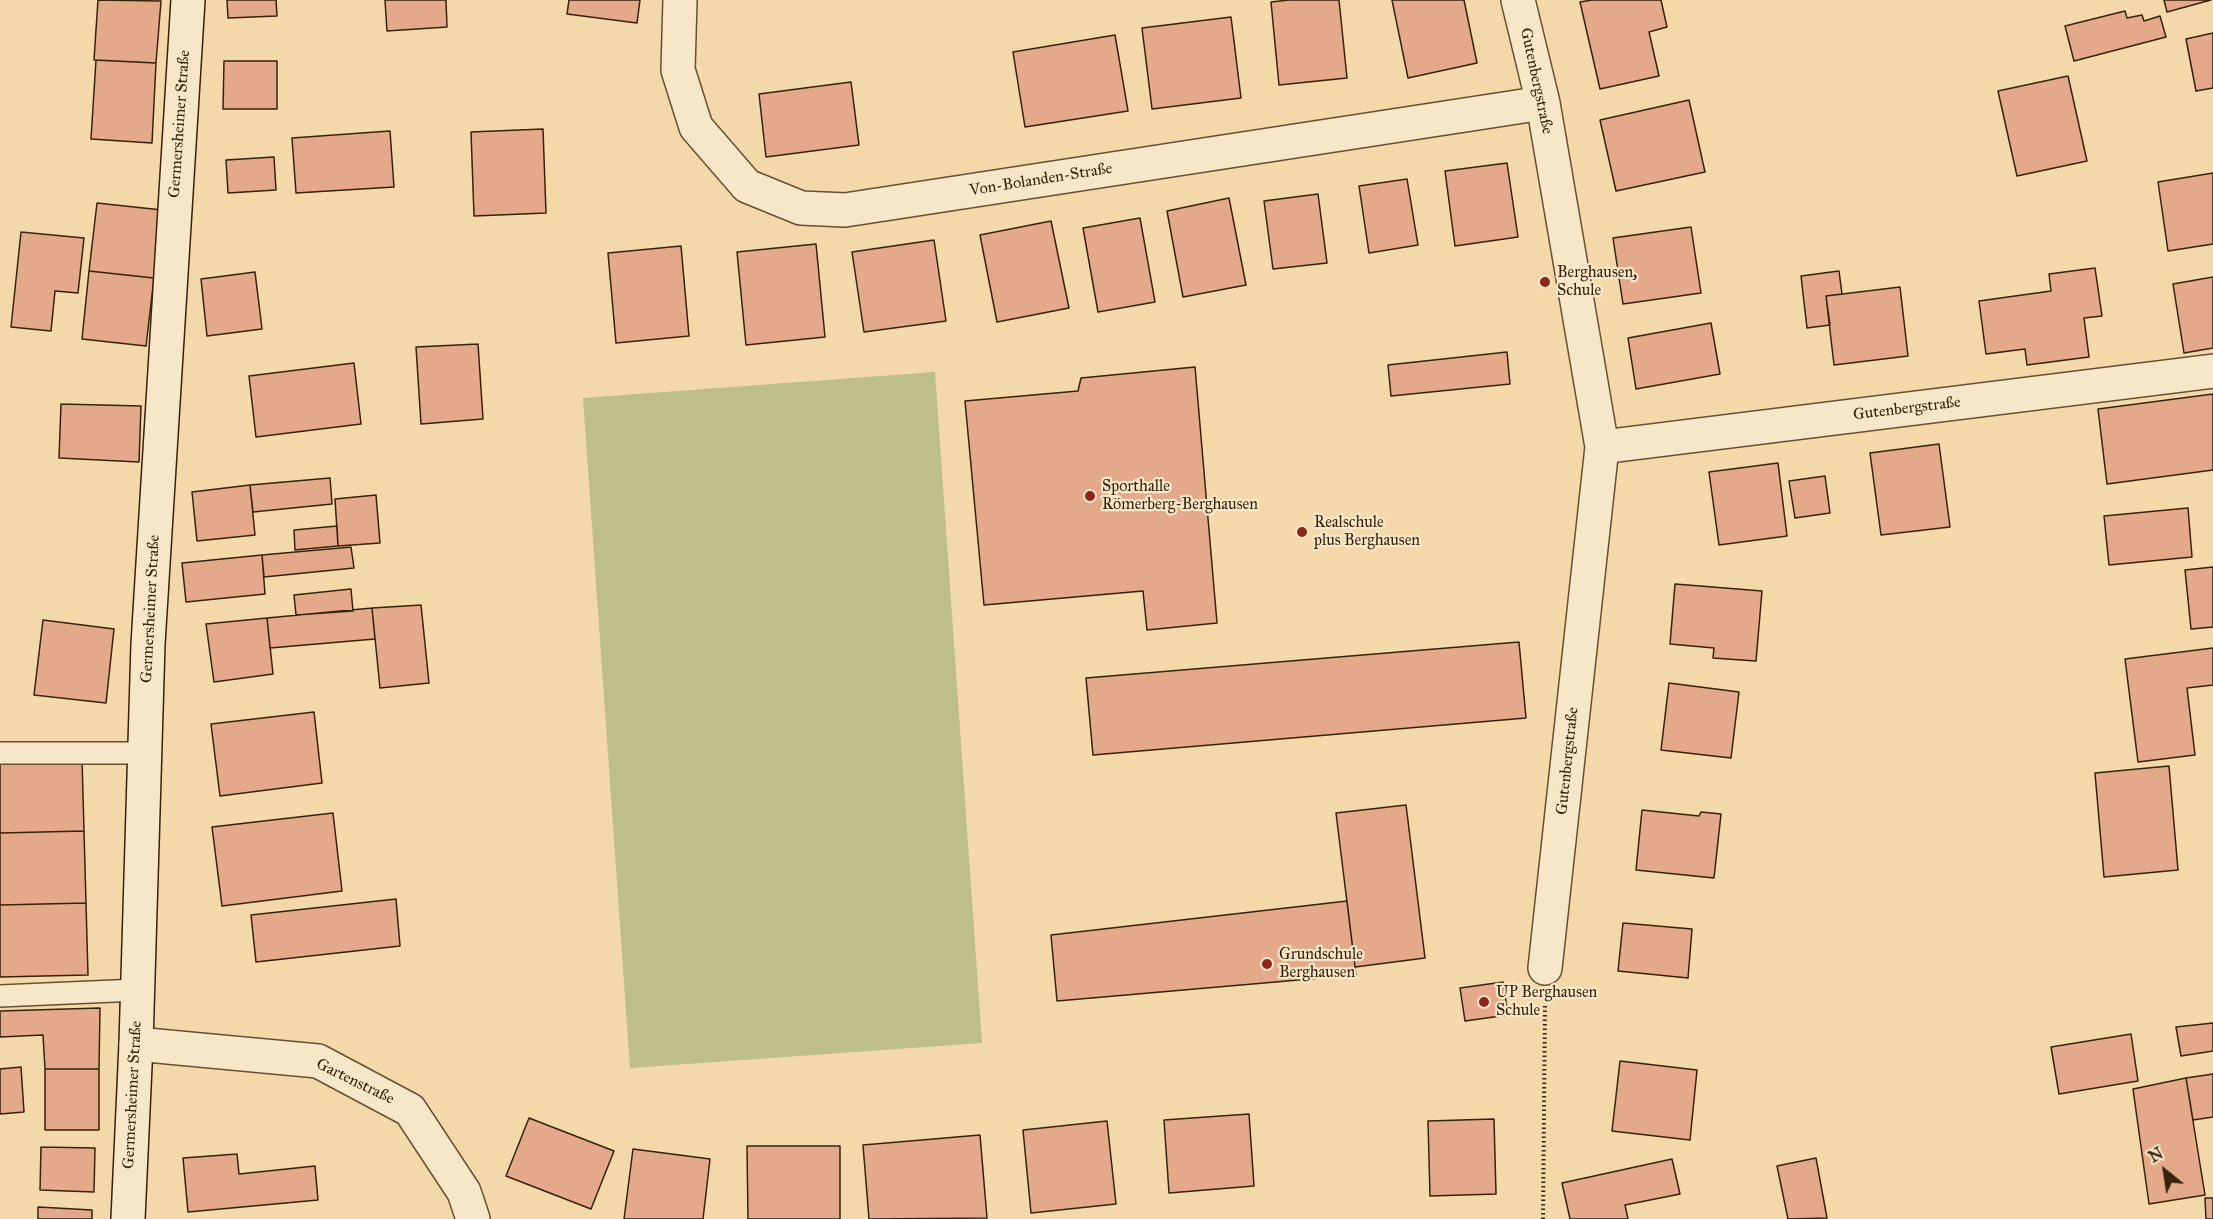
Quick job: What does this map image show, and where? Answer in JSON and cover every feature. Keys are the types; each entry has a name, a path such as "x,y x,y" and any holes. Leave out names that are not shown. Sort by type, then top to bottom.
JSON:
{"street":[{"name":"Germersheimer Straße","path":"128,1219 136,1044 148,644 188,0"},
{"name":"Von-Bolanden-Straße","path":"680,0 678,70 696,127 747,186 801,208 845,210 1543,103"},
{"name":"Gutenbergstraße","path":"1518,0 1543,103 1602,447 1545,968"},
{"name":"Gutenbergstraße","path":"1602,447 2213,370"},
{"name":"Gartenstraße","path":"136,1044 318,1061 410,1110 464,1192 473,1219"}],"lane":[{"path":"0,753 144,753"},
{"path":"0,996 137,990"}],"path":[{"path":"1543,1219 1545,968"}],"green space":[{"path":"935,372 982,1043 630,1068 583,398"}],"building":[{"path":"98,0 161,1 156,63 94,60"},
{"path":"227,0 276,0 277,16 228,18"},
{"path":"385,0 446,0 447,27 387,31"},
{"path":"569,0 640,0 637,23 567,14"},
{"path":"1339,0 1347,78 1279,85 1271,2"},
{"path":"1392,0 1464,0 1477,63 1408,78"},
{"path":"1661,0 1667,27 1649,32 1659,76 1600,89 1580,2"},
{"path":"2164,0 2211,0 2167,12"},
{"path":"2125,11 2127,18 2142,15 2144,21 2160,16 2166,37 2074,61 2065,26"},
{"path":"1231,17 1241,98 1152,109 1142,28"},
{"path":"2213,33 2213,88 2196,91 2186,39"},
{"path":"1115,35 1128,111 1025,127 1013,52"},
{"path":"96,60 156,63 152,143 91,139"},
{"path":"224,61 277,61 277,109 223,109"},
{"path":"2068,76 2087,161 2017,176 1998,91"},
{"path":"851,82 859,145 766,157 759,94"},
{"path":"1689,100 1705,172 1616,191 1600,120"},
{"path":"543,129 546,213 474,216 471,132"},
{"path":"390,131 394,187 296,193 292,138"},
{"path":"274,157 276,190 228,193 226,160"},
{"path":"1507,163 1518,237 1455,246 1445,171"},
{"path":"2213,173 2213,244 2168,251 2158,182"},
{"path":"1407,179 1418,245 1369,253 1359,186"},
{"path":"1318,194 1327,263 1273,269 1264,201"},
{"path":"1229,198 1246,285 1183,297 1167,211"},
{"path":"97,203 162,210 154,278 89,271"},
{"path":"1140,218 1155,302 1098,312 1083,228"},
{"path":"1051,221 1069,308 997,322 980,235"},
{"path":"1691,227 1701,293 1623,304 1613,238"},
{"path":"21,232 84,238 78,293 55,291 51,331 11,327"},
{"path":"934,240 946,321 864,332 852,252"},
{"path":"816,244 825,337 746,345 737,252"},
{"path":"681,246 689,336 616,343 608,253"},
{"path":"2095,268 2102,316 2084,318 2089,357 2027,365 2025,349 1986,354 1979,301 2051,291 2049,274"},
{"path":"89,271 154,278 146,346 82,339"},
{"path":"1839,271 1842,294 1826,296 1830,325 1807,328 1801,276"},
{"path":"255,272 262,329 207,336 201,279"},
{"path":"2213,277 2213,348 2184,353 2173,284"},
{"path":"1900,287 1908,356 1834,365 1826,296"},
{"path":"1711,323 1720,374 1636,389 1628,338"},
{"path":"478,344 483,419 421,424 416,347"},
{"path":"1507,352 1510,384 1391,396 1388,365"},
{"path":"354,363 361,424 256,437 249,376"},
{"name":"Sporthalle Römerberg-Berghausen","path":"1195,367 1217,623 1147,630 1143,591 984,605 965,401 1078,391 1081,378"},
{"path":"2213,394 2213,470 2107,484 2098,409"},
{"path":"61,404 141,406 139,462 59,458"},
{"path":"1939,444 1950,527 1881,535 1870,453"},
{"path":"1778,463 1787,536 1719,545 1709,472"},
{"path":"1825,476 1830,513 1795,518 1789,481"},
{"path":"330,478 332,504 253,512 250,485"},
{"path":"250,485 255,535 197,541 192,492"},
{"path":"376,495 380,543 338,546 335,499"},
{"path":"2188,508 2192,557 2109,565 2104,516"},
{"path":"337,526 338,546 295,550 294,530"},
{"path":"351,547 354,568 264,577 262,555"},
{"path":"262,555 265,594 186,602 182,563"},
{"path":"2213,567 2213,627 2191,629 2185,570"},
{"path":"1675,584 1762,591 1756,661 1713,658 1714,648 1670,644"},
{"path":"351,589 353,611 296,615 294,595"},
{"path":"421,605 429,683 380,688 372,608"},
{"path":"372,608 375,639 270,648 267,618"},
{"path":"267,618 273,674 214,682 206,624"},
{"path":"43,620 114,629 106,703 34,695"},
{"path":"1519,642 1526,718 1093,755 1086,678"},
{"path":"2213,648 2213,685 2187,688 2195,755 2138,762 2125,659"},
{"path":"1669,683 1739,692 1731,758 1661,750"},
{"path":"314,712 322,783 220,796 211,724"},
{"path":"82,759 84,831 0,833 0,761"},
{"path":"2169,766 2178,870 2104,877 2095,773"},
{"path":"1406,805 1425,958 1355,967 1336,813"},
{"path":"1642,810 1699,816 1701,812 1721,814 1714,878 1636,870"},
{"path":"333,813 342,891 222,906 212,827"},
{"path":"84,831 86,903 0,905 0,833"},
{"path":"396,899 400,946 256,962 251,915"},
{"path":"1347,901 1356,975 1057,1001 1051,935"},
{"path":"86,903 88,975 0,977 0,905"},
{"path":"1623,923 1692,929 1688,978 1618,971"},
{"name":"UP Berghausen Schule","path":"1503,982 1508,1015 1465,1021 1460,988"},
{"path":"100,1008 99,1069 45,1069 43,1035 0,1037 0,1011"},
{"path":"2213,1023 2213,1051 2181,1056 2176,1027"},
{"path":"2131,1034 2138,1081 2059,1094 2051,1047"},
{"path":"1620,1061 1697,1070 1690,1140 1612,1131"},
{"path":"21,1067 24,1112 0,1114 0,1069"},
{"path":"45,1069 99,1069 99,1130 45,1130"},
{"path":"2213,1074 2213,1117 2193,1120 2186,1078"},
{"path":"2186,1078 2205,1195 2149,1204 2133,1089"},
{"path":"1249,1114 1254,1186 1169,1193 1164,1120"},
{"path":"529,1118 614,1151 591,1209 506,1176"},
{"path":"1494,1119 1496,1194 1430,1196 1428,1121"},
{"path":"1107,1121 1116,1204 1031,1213 1023,1130"},
{"path":"980,1135 987,1218 869,1219 863,1145"},
{"path":"747,1146 840,1146 840,1219 748,1219"},
{"path":"41,1147 95,1148 94,1192 40,1190"},
{"path":"633,1149 710,1159 703,1219 624,1219"},
{"path":"237,1154 239,1174 315,1166 318,1200 188,1212 183,1158"},
{"path":"1816,1158 1827,1218 1788,1219 1777,1166"},
{"path":"1672,1159 1680,1194 1625,1205 1628,1219 1570,1219 1562,1183"},
{"path":"2205,1198 2213,1198 2213,1219 2206,1219"},
{"path":"38,1207 92,1210 92,1219 38,1219"}],"place":[{"name":"Berghausen, Schule","path":"1545,282"},
{"name":"Sporthalle Römerberg-Berghausen","path":"1090,496"},
{"name":"Realschule plus Berghausen","path":"1302,532"},
{"name":"Grundschule Berghausen","path":"1267,964"},
{"name":"UP Berghausen Schule","path":"1484,1002"}]}
